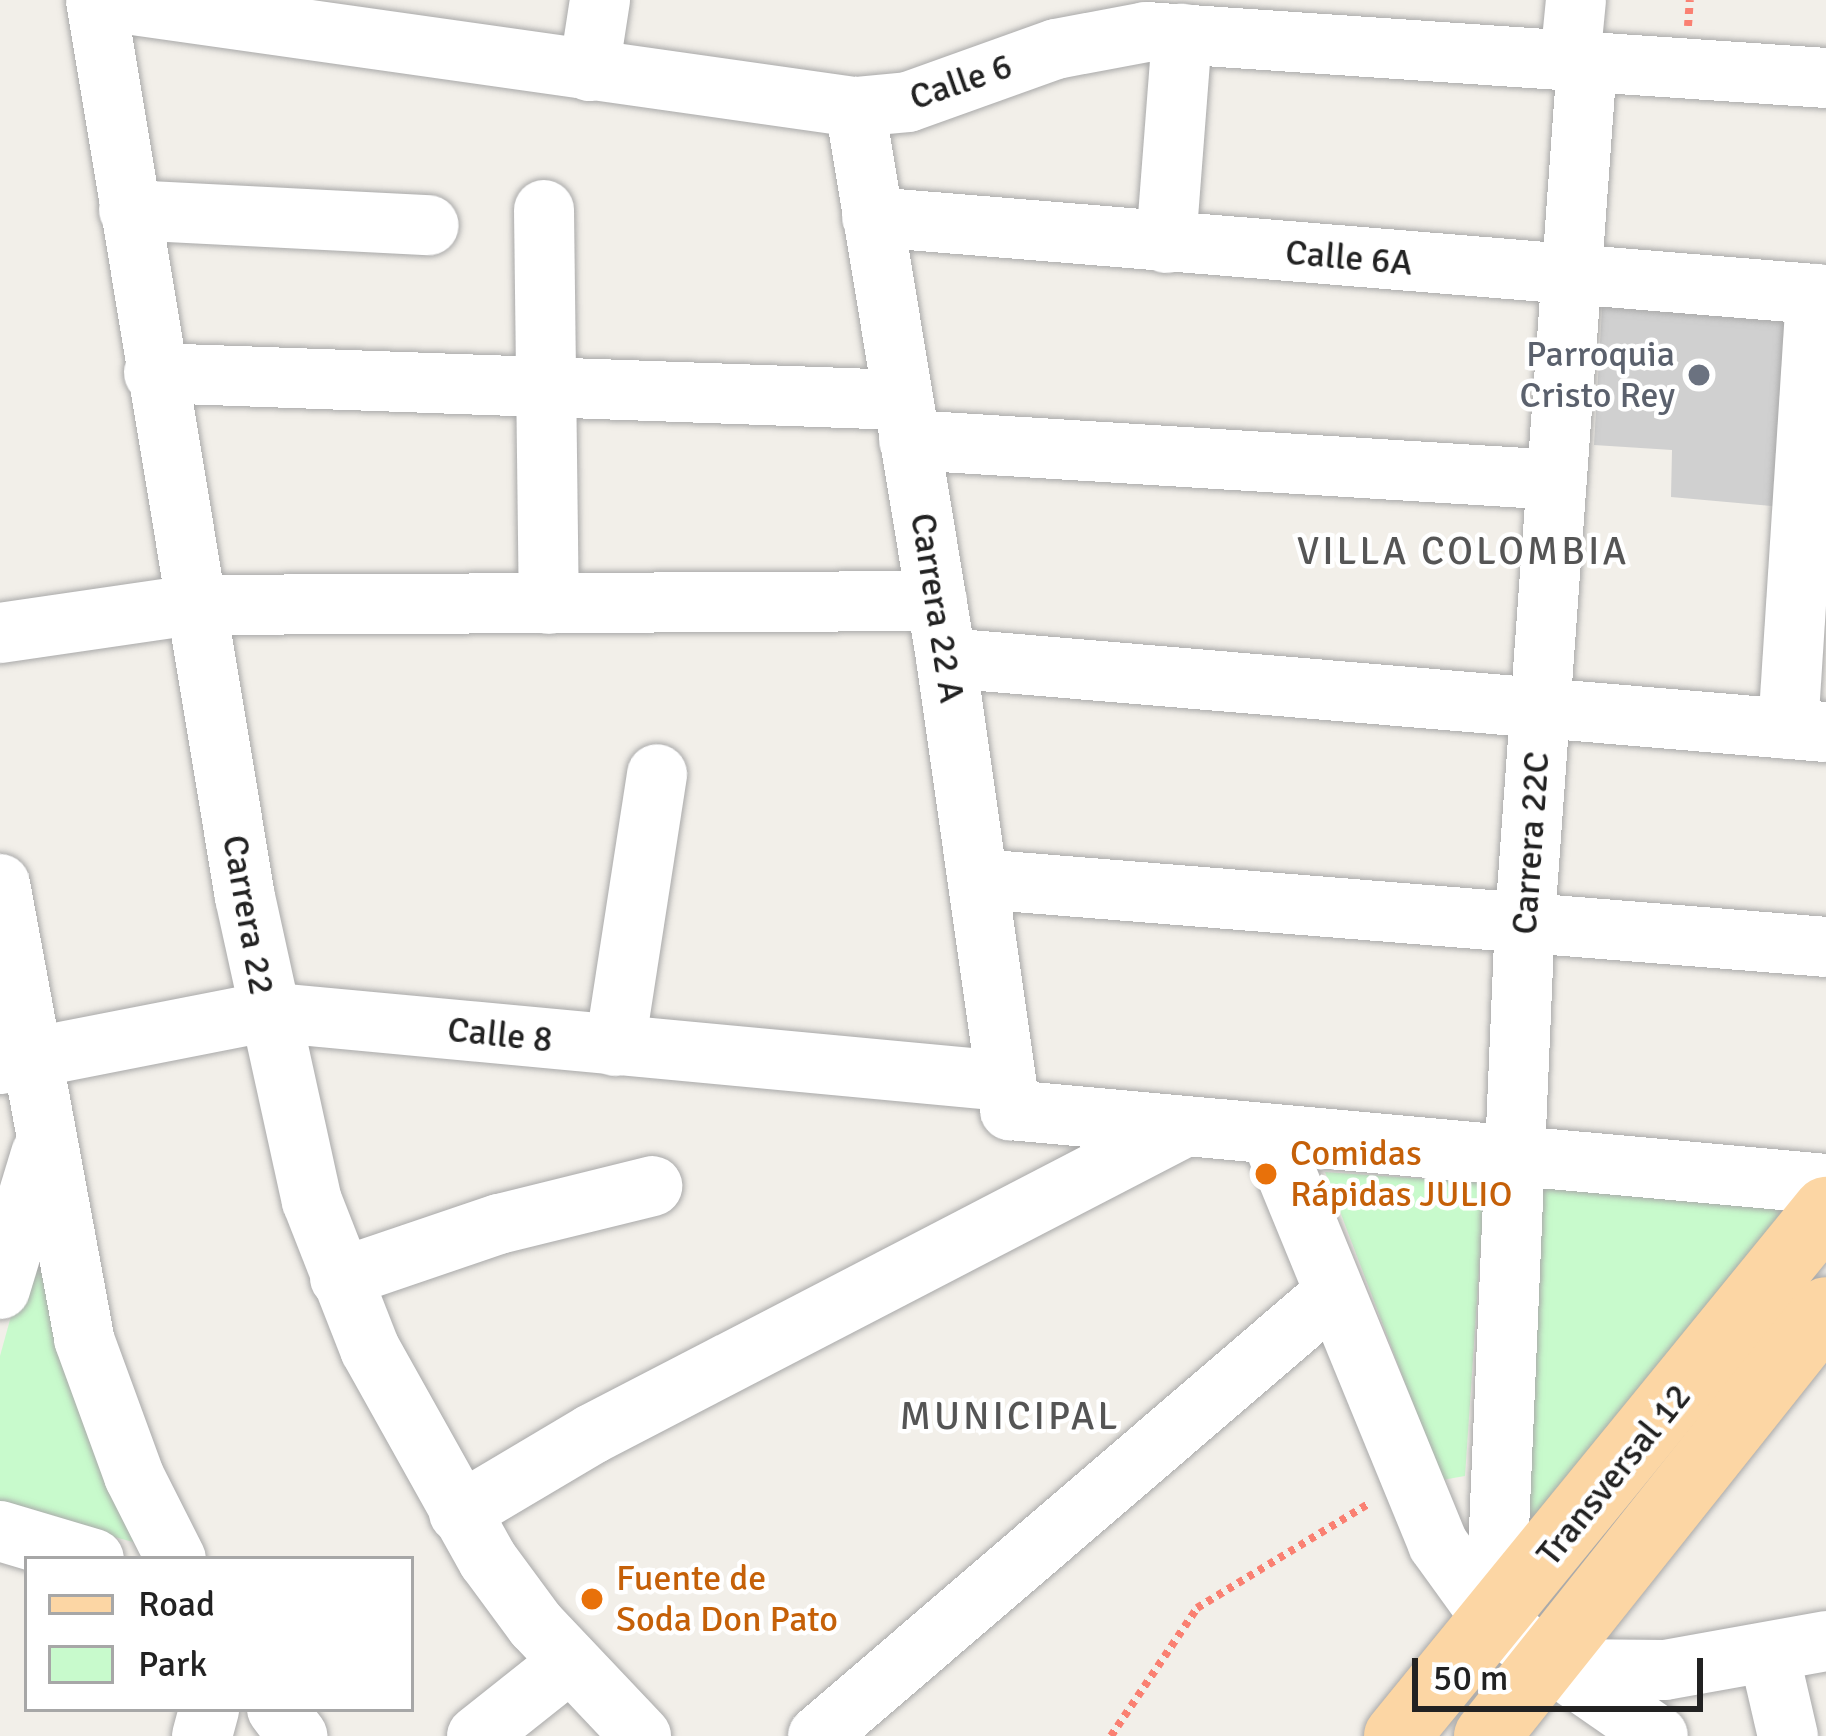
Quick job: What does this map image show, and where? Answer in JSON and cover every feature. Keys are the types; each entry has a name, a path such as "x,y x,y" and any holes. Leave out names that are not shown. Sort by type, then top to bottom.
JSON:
{"main road":[{"name":"Transversal 12","path":"1397,1736 1495,1623 1826,1210"},
{"name":"Transversal 12","path":"1487,1736 1549,1666 1826,1310"}],"street":[{"name":"Calle 6","path":"98,0 855,107 908,103 1058,25 1104,36 1182,34 1269,20 1579,62 1826,78"},
{"name":"Carrera 22","path":"98,0 154,374 266,1012 340,1278 460,1513 570,1662 641,1736"},
{"path":"589,71 600,0"},
{"name":"Carrera 22C","path":"1495,1623 1525,919 1571,276 1579,62 1576,0"},
{"path":"1166,243 1182,34"},
{"name":"Carrera 22 A","path":"855,107 941,629 1007,1095"},
{"path":"129,210 428,225"},
{"path":"544,210 542,388 549,604"},
{"name":"Calle 6A","path":"872,218 1821,295"},
{"path":"0,633 193,605 549,604 941,629 1540,707 1807,730 1821,295"},
{"path":"154,374 542,388 1557,480"},
{"path":"615,1046 657,774"},
{"path":"978,879 1525,919 1826,947"},
{"path":"0,884 18,1063 47,1137 90,1358 134,1476 174,1556"},
{"name":"Calle 8","path":"18,1063 266,1012 615,1046 1007,1095 1186,1126 1826,1184"},
{"path":"460,1513 592,1434 1186,1126"},
{"path":"1270,1134 1438,1544 1495,1623 1549,1666 1614,1700 1658,1736"},
{"path":"0,1289 47,1137"},
{"path":"340,1278 500,1224 652,1186"},
{"path":"818,1736 1333,1294"},
{"path":"0,1531 84,1556"},
{"path":"1549,1666 1627,1672 1769,1654 1826,1641"},
{"path":"1769,1654 1788,1736"},
{"path":"477,1736 570,1662"}],"path":[{"path":"1111,1736 1196,1608 1409,1480"}],"shaded area":[{"name":"Parroquia Cristo Rey","path":"1603,292 1805,305 1793,508 1671,497 1672,450 1594,445"}],"green space":[{"path":"1325,1172 1485,1183 1465,1476 1442,1480"},
{"path":"1534,1185 1799,1201 1522,1543"},
{"path":"42,1204 144,1545 0,1506 0,1356"}],"place":[{"name":"Parroquia Cristo Rey","path":"1699,375"},
{"name":"Comidas Rápidas JULIO","path":"1266,1174"},
{"name":"Fuente de Soda Don Pato","path":"592,1599"}],"district":[{"name":"VILLA COLOMBIA","path":"1463,551"},
{"name":"MUNICIPAL","path":"1010,1416"}]}
